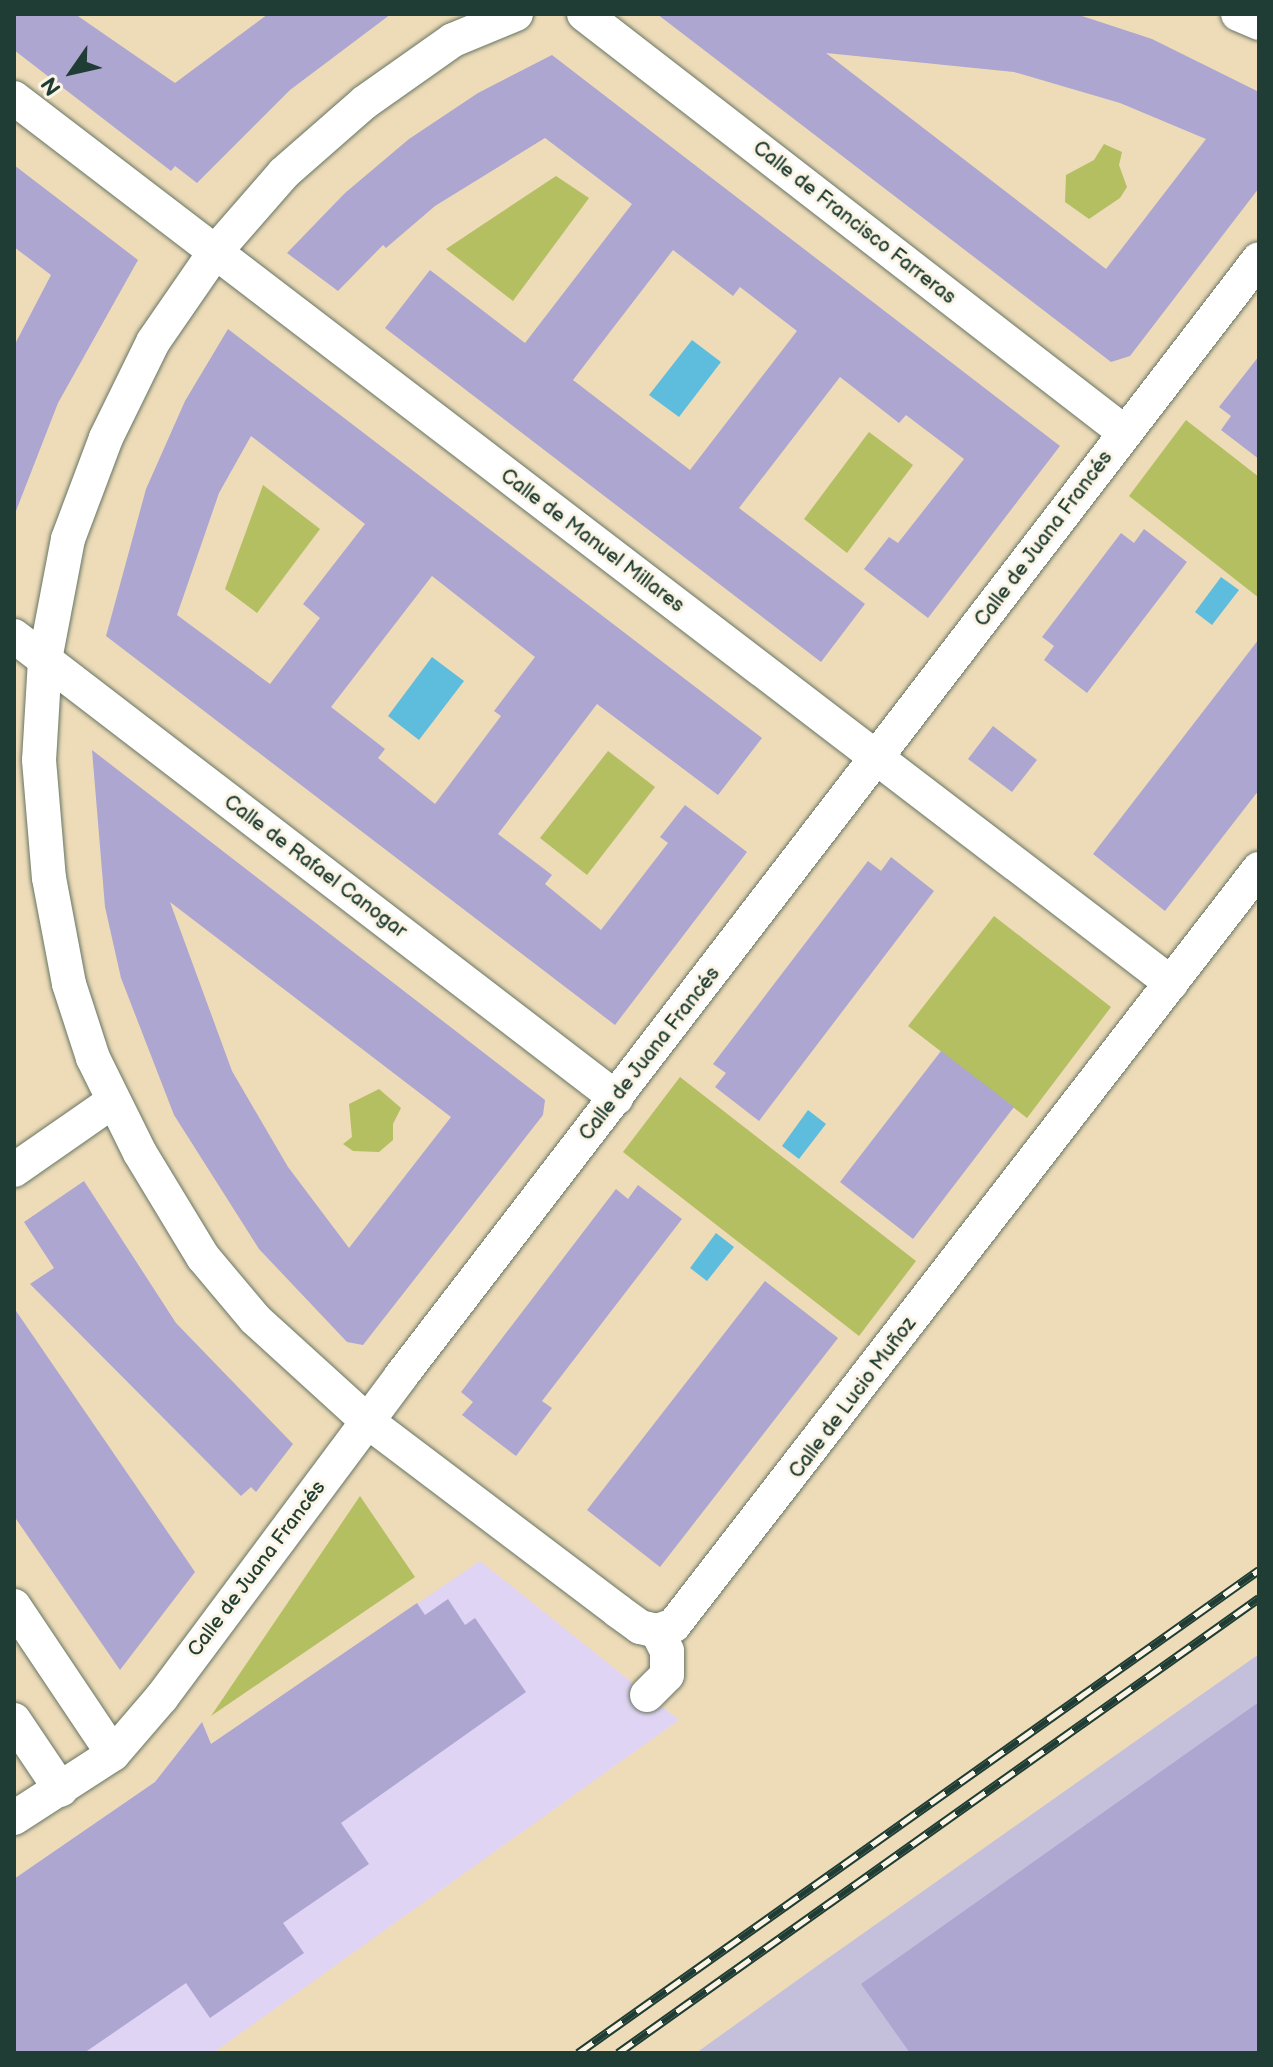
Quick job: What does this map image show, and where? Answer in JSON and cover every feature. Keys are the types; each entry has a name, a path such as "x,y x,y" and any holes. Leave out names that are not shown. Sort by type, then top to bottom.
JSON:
{"street":[{"path":"516,14 453,40 365,102 284,173 215,252 153,342 106,438 68,539 45,660 39,760 49,878 69,984 112,1102 203,1257 277,1343 367,1421 640,1627 657,1631 667,1651 667,1675 647,1695"},
{"name":"Calle de Francisco Farreras","path":"584,14 1124,432"},
{"path":"1238,14 1259,23"},
{"name":"Calle de Manuel Millares","path":"14,98 1171,983"},
{"name":"Calle de Juana Francés","path":"14,1818 113,1754 162,1697 367,1421 1259,259"},
{"name":"Calle de Rafael Canogar","path":"14,636 616,1098"},
{"name":"Calle de Lucio Muñoz","path":"657,1631 674,1625 695,1605 1259,869"},
{"path":"14,1170 112,1102"},
{"path":"14,1606 113,1754"},
{"path":"14,1720 61,1790"}],"shaded area":[{"path":"480,1561 679,1720 213,2053 14,2053 14,1879 155,1782 202,1722 211,1744"},
{"path":"1259,1654 1259,2053 696,2053 824,1961"}],"green space":[{"path":"1104,144 1122,152 1119,165 1127,187 1120,198 1089,219 1065,202 1066,175 1094,160"},
{"path":"556,176 589,198 513,301 446,249"},
{"path":"1186,420 1259,477 1259,598 1129,496"},
{"path":"869,432 913,465 847,553 804,519"},
{"path":"263,485 320,529 257,613 225,589"},
{"path":"608,751 655,787 587,875 540,838"},
{"path":"994,916 1111,1007 1027,1118 908,1026"},
{"path":"680,1077 916,1261 859,1336 623,1152"},
{"path":"379,1089 401,1108 393,1124 393,1140 379,1152 353,1151 343,1144 352,1137 349,1104"},
{"path":"360,1496 415,1577 211,1716"}],"water":[{"path":"692,340 721,362 679,417 649,395"},
{"path":"1221,577 1239,590 1212,625 1195,612"},
{"path":"432,657 464,681 419,740 388,716"},
{"path":"808,1110 826,1124 799,1159 782,1146"},
{"path":"716,1233 734,1247 707,1281 690,1268"}],"building":[{"path":"14,14 75,14 175,83 268,14 391,14 290,90 197,183 175,166 171,171 14,50"},
{"path":"657,14 1076,14 1152,39 1259,92 1259,188 1130,356 1111,362","holes":["826,53 1014,72 1120,103 1206,139 1106,269"]},
{"path":"552,55 1060,446 928,618 864,569 889,537 898,543 964,459 906,415 899,423 840,377 739,508 865,604 821,662 385,328 430,270 525,343 632,204 545,138 435,206 386,248 383,245 338,291 287,253 345,193 409,139 478,93","holes":["673,250 733,296 740,287 797,331 690,470 573,380"]},
{"path":"14,165 138,260 58,403 16,511 14,346 51,275 14,247"},
{"path":"228,329 762,738 718,795 597,704 498,834 552,875 545,884 601,930 668,843 660,837 685,805 747,852 615,1025 106,636 146,489 185,401","holes":["251,436 365,524 303,604 320,618 270,684 177,615 219,493","432,576 535,657 494,711 501,716 435,804 378,758 385,749 331,707"]},
{"path":"1259,356 1259,459 1221,430 1231,416 1219,407"},
{"path":"1144,529 1187,562 1087,693 1044,660 1054,646 1042,637 1121,533 1134,543"},
{"path":"1259,639 1259,790 1165,911 1093,854"},
{"path":"993,726 1037,760 1012,792 968,759"},
{"path":"92,750 545,1100 543,1115 363,1345 347,1342 259,1249 174,1115 121,978 105,907","holes":["170,902 451,1117 349,1248 288,1167 232,1071"]},
{"path":"891,857 934,891 759,1121 715,1087 726,1073 713,1064 868,861 881,871"},
{"path":"941,1051 1014,1107 913,1239 840,1182"},
{"path":"84,1181 176,1323 293,1444 256,1492 251,1487 241,1496 30,1284 54,1268 24,1222"},
{"path":"638,1185 682,1219 542,1401 552,1408 516,1456 462,1415 473,1402 461,1392 616,1189 628,1199"},
{"path":"765,1281 838,1338 660,1567 587,1510"},
{"path":"14,1308 195,1572 120,1670 14,1516"},
{"path":"448,1599 465,1625 475,1618 526,1692 341,1823 369,1864 283,1923 304,1953 210,2018 186,1983 84,2053 14,2053 14,1879 155,1782 202,1722 211,1744 417,1603 425,1615"},
{"path":"1259,1702 1259,2053 910,2053 861,1984"}],"railway":[{"path":"578,2053 1259,1570"},
{"path":"618,2053 1259,1598"}]}
